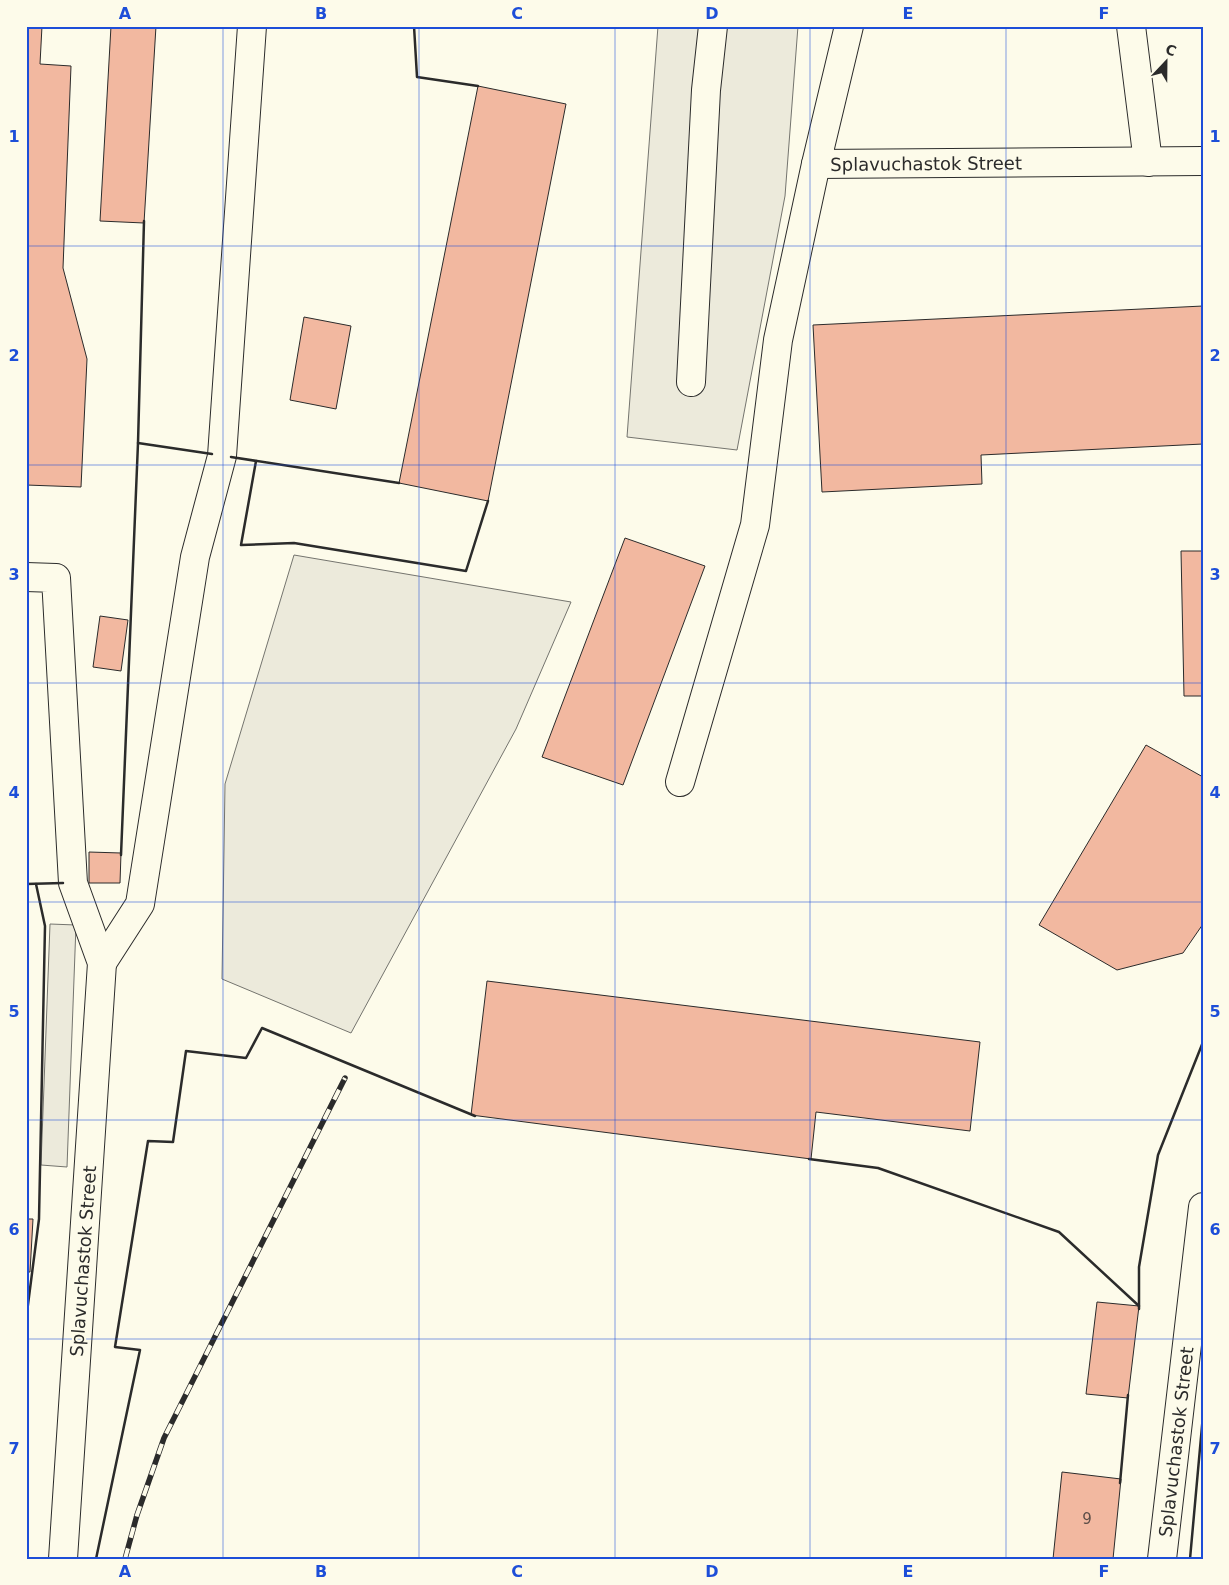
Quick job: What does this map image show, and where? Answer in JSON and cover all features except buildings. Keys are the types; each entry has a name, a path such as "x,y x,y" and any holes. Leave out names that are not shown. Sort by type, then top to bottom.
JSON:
{"street":[{"path":"102,963 140,904 195,556 222,456 252,26"},
{"path":"692,382 706,90 714,26"},
{"name":"Splavuchastok Street","path":"850,26 816,164 1203,161"},
{"path":"1131,26 1148,162"},
{"path":"680,782 754,525 778,340 816,164"},
{"path":"26,576 56,578 73,883 102,963"},
{"name":"Splavuchastok Street","path":"63,1559 102,963"},
{"name":"Splavuchastok Street","path":"1162,1559 1203,1207"}],"shaded area":[{"path":"658,26 798,26 785,196 737,450 627,437"},
{"path":"294,555 571,602 516,729 351,1033 222,979 225,784"},
{"path":"50,924 76,925 67,1167 41,1165"}],"railway":[{"path":"125,1559 137,1515 164,1438 345,1078"}],"wall":[{"path":"414,26 417,77 478,86"},
{"path":"121,855 138,443 144,221"},
{"path":"138,443 212,454"},
{"path":"231,457 399,483"},
{"path":"256,461 241,545 294,543 466,571 488,501"},
{"path":"26,884 63,883"},
{"path":"26,1320 39,1219 45,926 36,884"},
{"path":"96,1559 140,1350 115,1347 148,1141 173,1142 186,1051 246,1058 262,1028 475,1116"},
{"path":"1139,1306 1139,1267 1158,1155 1203,1042"},
{"path":"809,1159 878,1168 1059,1232 1139,1306 1139,1309"},
{"path":"1120,1483 1128,1395"},
{"path":"1190,1559 1203,1415"}]}
